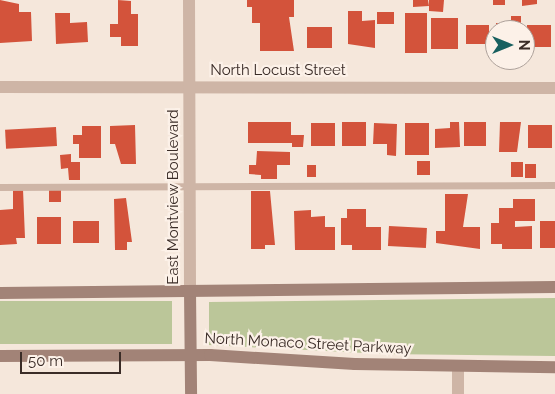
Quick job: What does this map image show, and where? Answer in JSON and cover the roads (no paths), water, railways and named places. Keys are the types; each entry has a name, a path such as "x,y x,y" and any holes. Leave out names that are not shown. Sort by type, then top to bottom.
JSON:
{"main road":[{"path":"0,292 555,287"},
{"name":"East Montview Boulevard","path":"190,291 191,394"},
{"name":"North Monaco Street Parkway","path":"0,356 192,355 458,367 555,367"}],"street":[{"name":"East Montview Boulevard","path":"190,0 190,291"},
{"name":"North Locust Street","path":"0,87 555,88"},
{"path":"458,367 458,394"}],"lane":[{"path":"0,187 555,186"}]}
